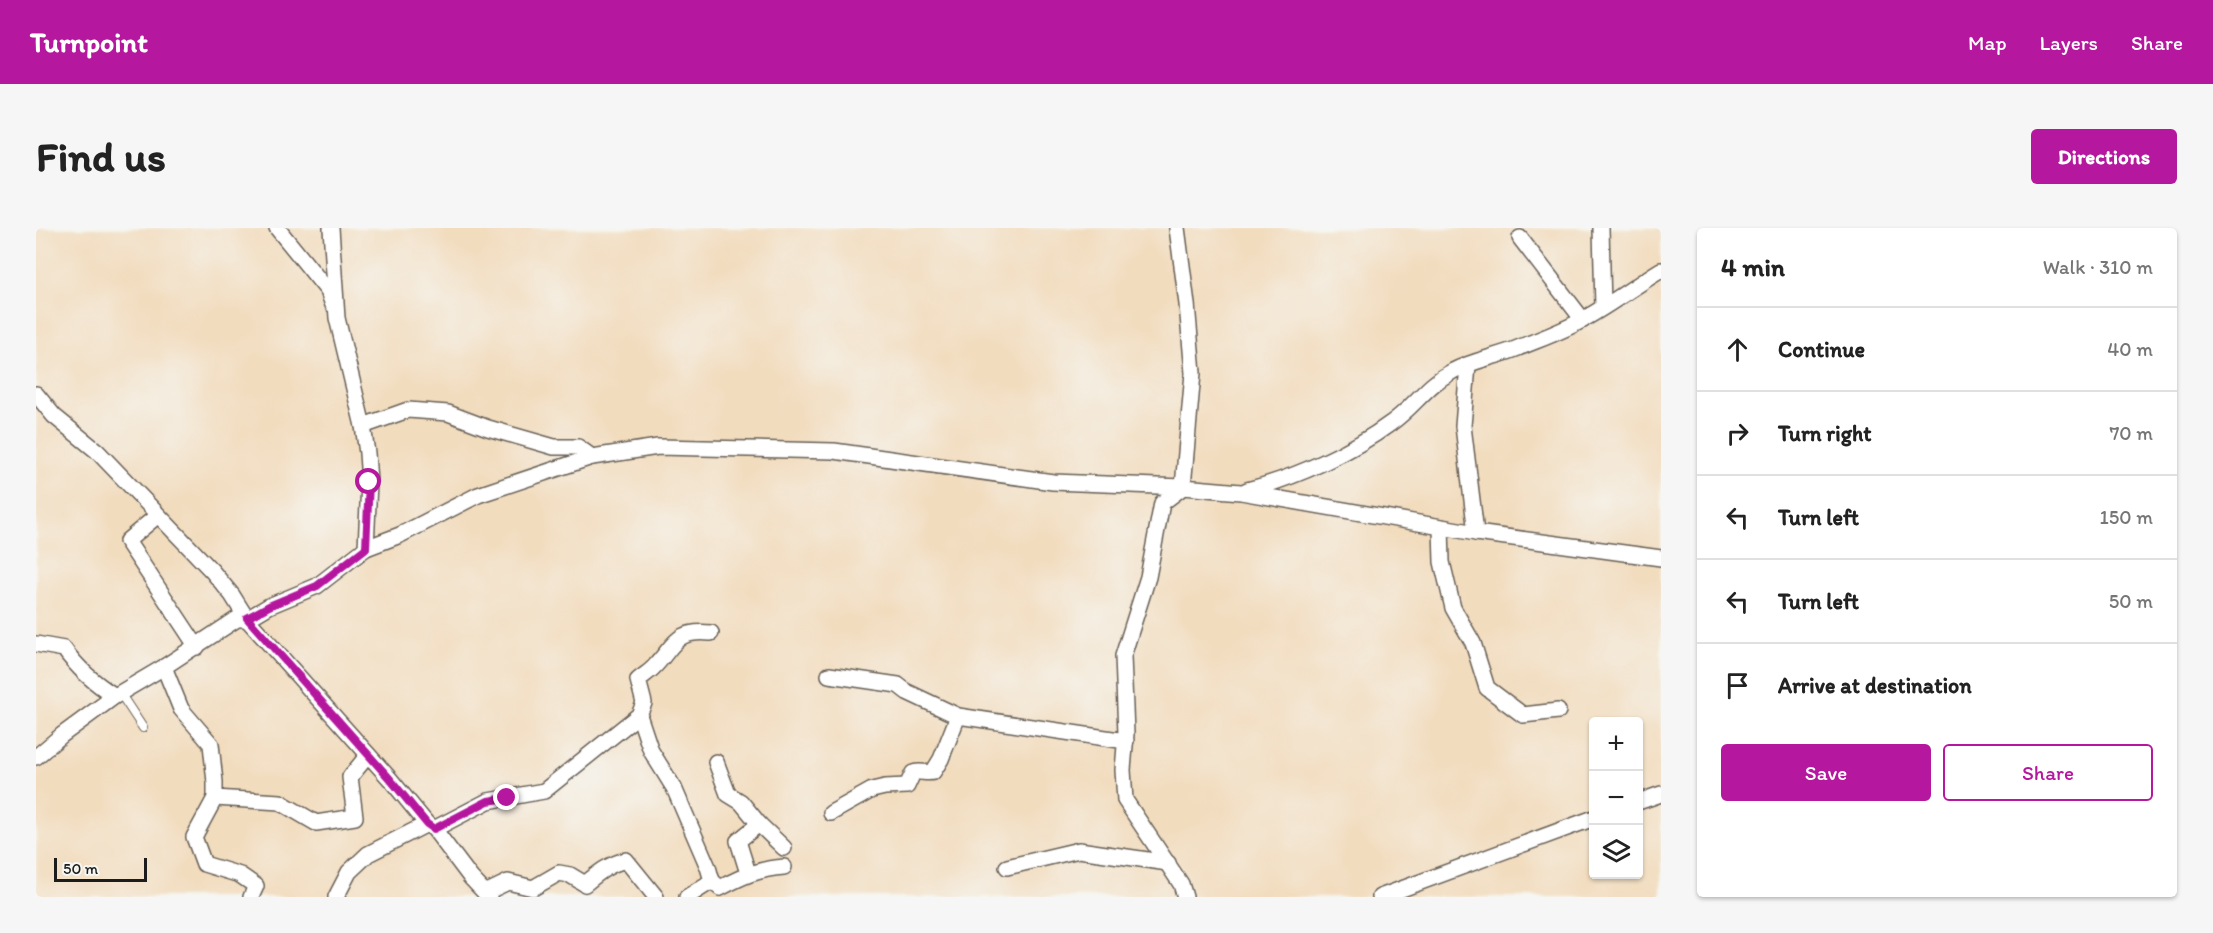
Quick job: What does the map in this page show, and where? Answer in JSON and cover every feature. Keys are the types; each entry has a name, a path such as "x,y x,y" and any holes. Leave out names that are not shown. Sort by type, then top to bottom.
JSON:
{"street":[{"path":"277,228 328,291 337,318 363,426 369,482 366,548"},
{"path":"331,228 337,318"},
{"path":"1177,228 1193,373 1183,487 1162,503 1148,578 1123,656 1126,741 1123,770 1125,800 1181,884 1185,897"},
{"path":"1601,228 1603,307"},
{"path":"1520,238 1583,320"},
{"path":"1241,492 1296,474 1347,450 1390,424 1410,408 1425,389 1453,371 1512,351 1583,320 1661,270"},
{"path":"1468,365 1463,426 1476,533"},
{"path":"36,394 54,416 97,451 232,595 242,619 368,755 487,895 508,882 532,888 559,873 570,875 585,884 613,863 626,860 656,897"},
{"path":"363,426 408,410 448,413 488,428 554,447 578,447 592,457"},
{"path":"36,412 54,416"},
{"path":"36,757 56,736 118,694 242,619 317,586 366,548 400,535 478,495 592,457 658,447 834,451 1053,482 1183,487 1241,492 1476,533 1661,558"},
{"path":"158,515 127,541 196,647"},
{"path":"1441,527 1442,562 1453,608 1473,643 1487,688 1523,715 1558,711"},
{"path":"336,897 349,872 368,855 488,801 544,790 639,715 644,703 638,680 652,669 674,641 686,634 711,633"},
{"path":"36,644 64,649 76,666 98,685 118,694"},
{"path":"164,667 181,709 211,744 215,798 194,837 204,864 240,875 257,894"},
{"path":"829,675 898,685 907,692 958,716 1126,741"},
{"path":"639,715 651,751 674,788 712,881 720,888 748,873 784,867"},
{"path":"831,813 873,790 907,786 913,773 933,772 941,759 958,716"},
{"path":"215,798 280,802 316,823 355,817 350,777 368,755"},
{"path":"716,762 728,794 741,802 759,825 784,848"},
{"path":"1643,800 1661,794"},
{"path":"1380,897 1589,819"},
{"path":"748,873 738,841 759,825"},
{"path":"1007,867 1079,850 1168,863"},
{"path":"687,897 712,881"}],"lane":[{"path":"118,694 143,728"}],"route":[{"path":"369,482 366,548 346,562 326,581 247,618 427,824 434,829 488,801 507,798"}]}
